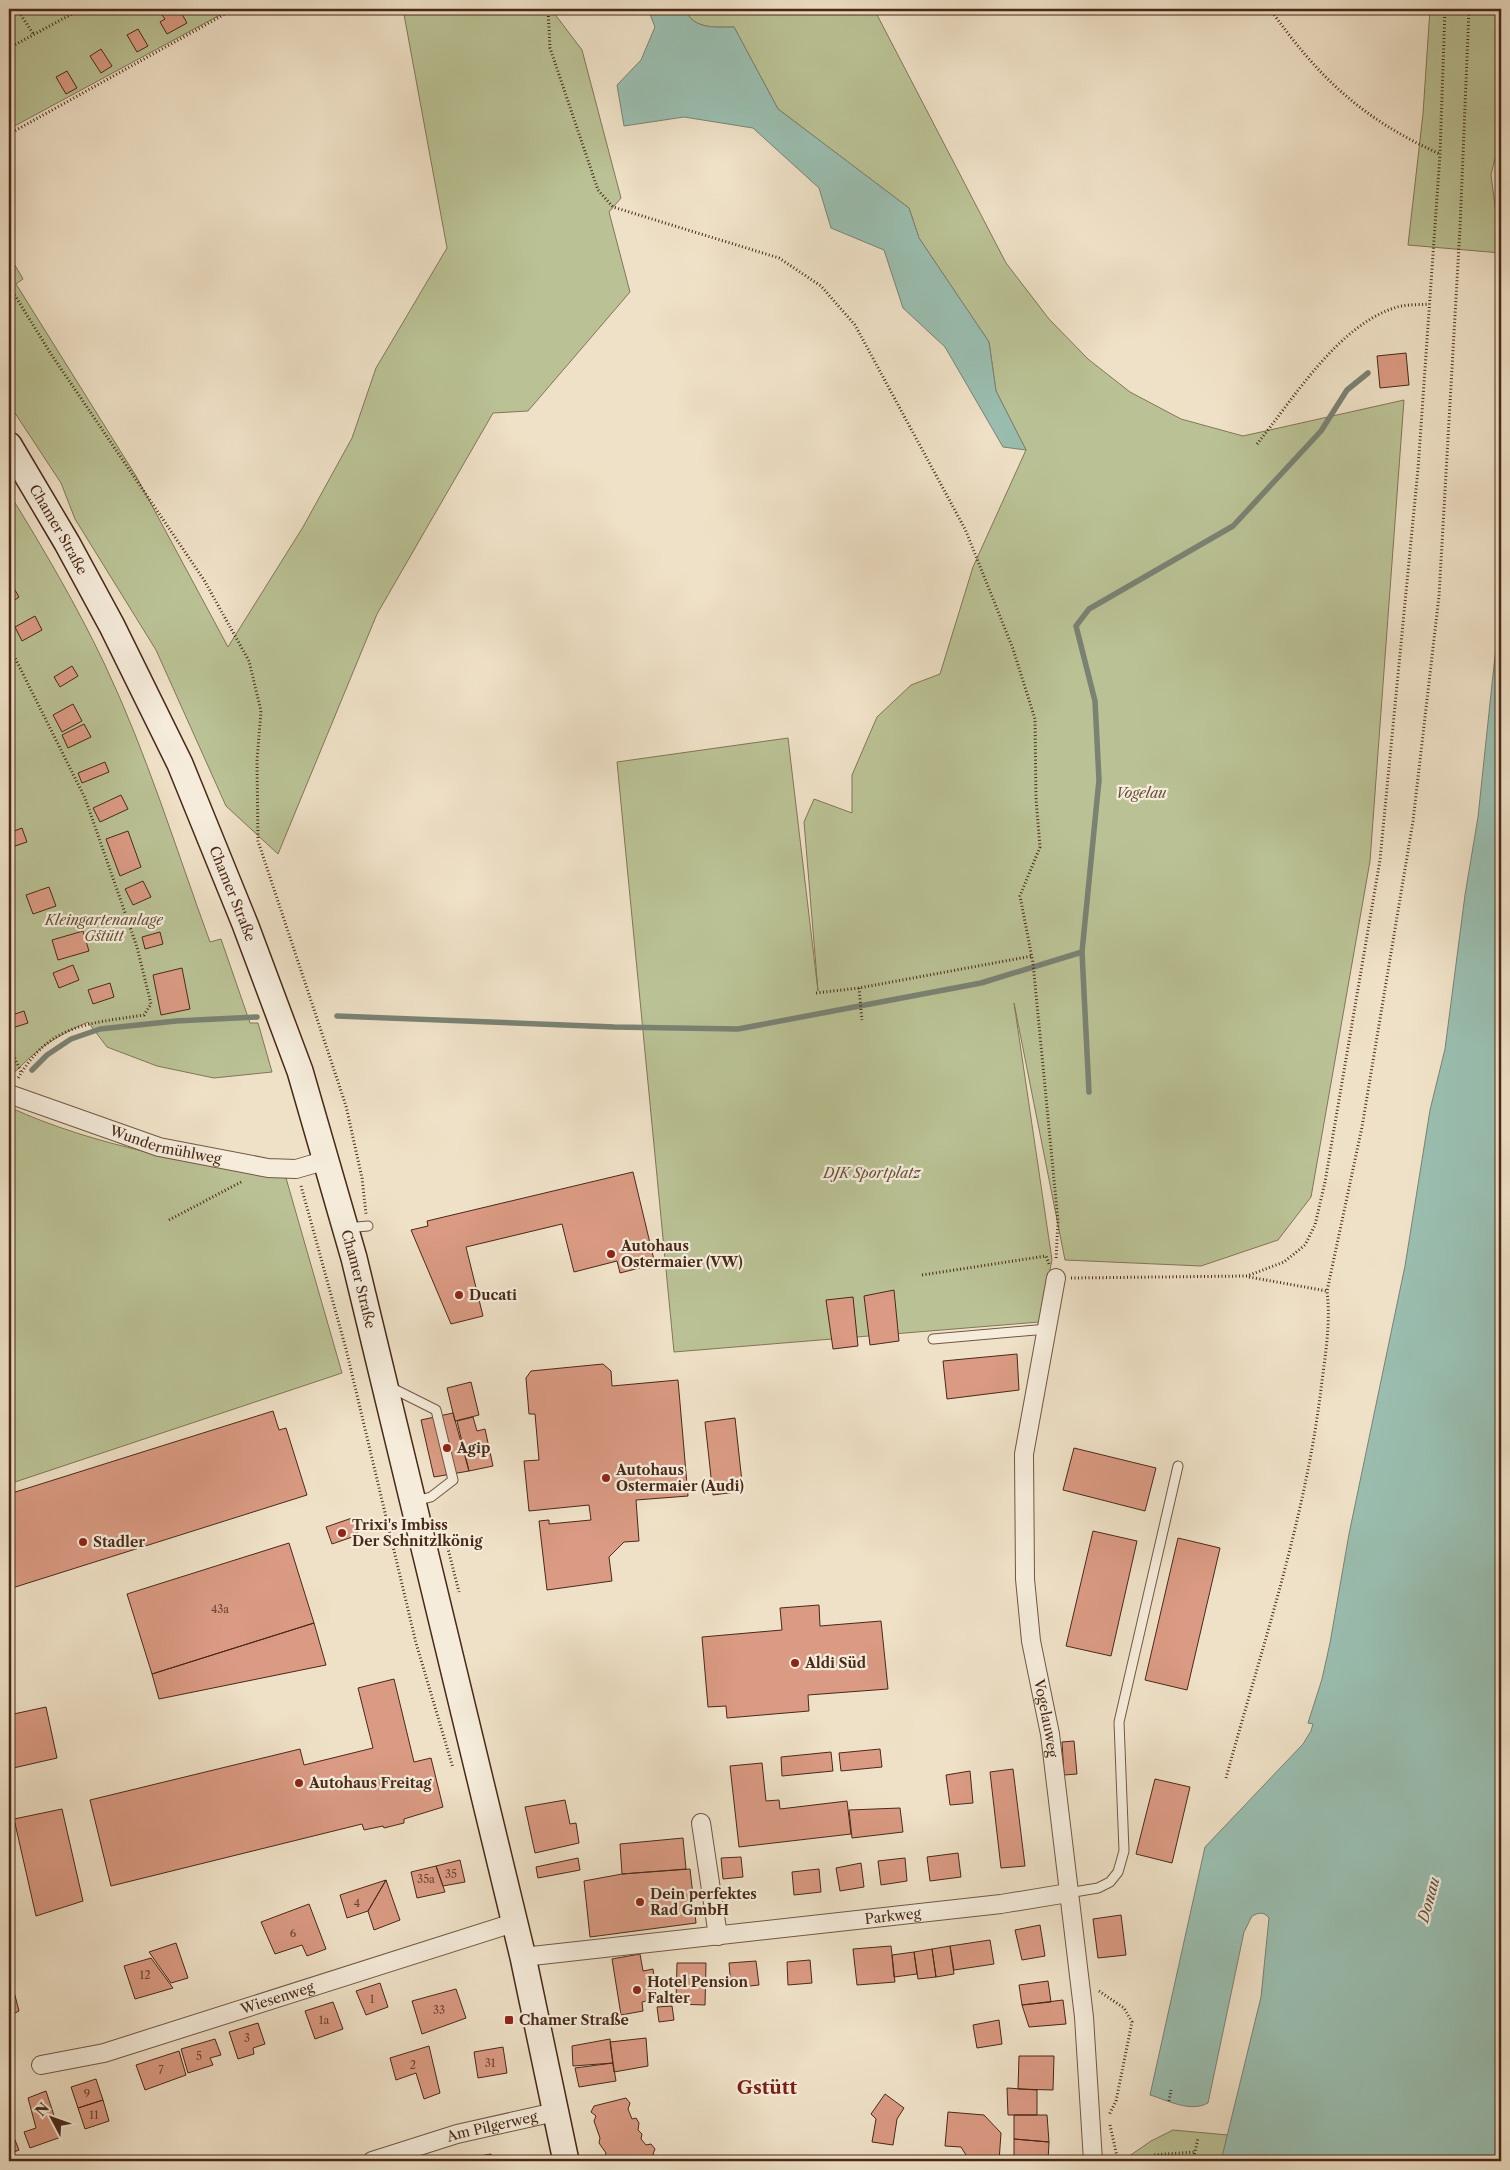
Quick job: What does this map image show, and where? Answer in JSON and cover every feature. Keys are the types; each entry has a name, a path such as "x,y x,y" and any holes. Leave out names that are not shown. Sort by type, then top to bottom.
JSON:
{"main road":[{"name":"Chamer Straße","path":"9,445 67,542 112,626 180,764 245,924 300,1071 327,1160 357,1227 384,1385 523,1957 566,2161"}],"street":[{"path":"9,431 53,502 67,542"},
{"name":"Wundermühlweg","path":"11,1090 159,1147 268,1168 296,1168 327,1160"},
{"name":"Vogelauweg","path":"1056,1278 1024,1454 1025,1579 1031,1641 1050,1734 1084,2017 1093,2161"},
{"path":"701,1823 718,1936"},
{"name":"Parkweg","path":"523,1957 1002,1904 1068,1893"},
{"name":"Wiesenweg","path":"41,2064 104,2053 514,1923"},
{"name":"Am Pilgerweg","path":"372,2161 457,2134 555,2112"}],"lane":[{"path":"933,1339 1047,1329"},
{"path":"384,1385 400,1390 436,1410 453,1480 431,1497 412,1502"},
{"path":"1068,1893 1098,1888 1110,1882 1118,1872 1124,1851 1119,1722 1178,1466"}],"path":[{"path":"18,9 34,35"},
{"path":"9,48 80,9"},
{"path":"9,134 234,9"},
{"path":"548,9 550,48 598,190 613,207 779,258 821,286 855,325 965,529 1013,649 1035,719 1036,799 1040,847 1020,896 1035,977 1058,1222 1056,1278"},
{"path":"1270,9 1318,72 1345,97 1407,139 1440,154"},
{"path":"1247,1276 1284,1262 1305,1245 1315,1225 1325,1182 1380,860 1418,469 1440,154 1445,9"},
{"path":"1226,1778 1293,1534 1315,1439 1330,1315 1328,1291 1362,1127 1413,821 1439,596 1460,238 1469,9"},
{"path":"9,286 51,354 204,580 249,661 261,711 257,761 258,841 338,1078"},
{"path":"1257,444 1340,341 1367,321 1396,307 1429,304"},
{"path":"9,646 85,798 138,947 151,1004 144,1016 84,1024 54,1038 21,1072 11,1090"},
{"path":"816,993 859,988 1032,956"},
{"path":"859,988 862,1020"},
{"path":"9,1045 21,1072"},
{"path":"169,1220 268,1168"},
{"path":"296,1168 346,1348 353,1384 416,1643 454,1769"},
{"path":"922,1275 1046,1256 1056,1278"},
{"path":"1056,1278 1247,1276 1328,1291"},
{"path":"1079,1984 1095,1989 1124,2008 1132,2022 1116,2101 1109,2116 1118,2161"},
{"path":"1169,2101 1171,2090"},
{"path":"1193,2161 1198,2138"},
{"path":"1146,2161 1153,2155 1195,2152"}],"green space":[{"path":"9,9 231,9 9,129"},
{"path":"403,9 551,9 582,50 621,198 609,212 630,292 528,411 493,413 377,614 278,854 226,806 156,650 75,519 61,483 9,404 9,255 23,279 16,284 136,476 228,647 303,527 352,438 376,368 447,248"},
{"name":"Vogelau","path":"685,9 874,9 1006,263 1049,319 1088,359 1130,392 1181,419 1243,436 1404,400 1370,861 1311,1197 1278,1240 1201,1266 1065,1260 1014,1003 1052,1260 1039,1322 674,1352 617,762 788,738 818,991 804,822 814,799 852,813 852,775 877,717 911,685 940,674 973,567 1026,450 996,391 989,342 919,238 909,208 778,109 734,27 713,27 699,24 689,16"},
{"path":"1430,9 1500,9 1501,133 1491,175 1501,253 1408,245 1423,114"},
{"name":"Kleingartenanlage Gstütt","path":"9,493 83,621 105,665 148,767 210,942 221,939 250,1023 258,1023 272,1072 214,1078 157,1066 107,1047 88,1022 64,1033 46,1045 28,1059 9,1078"},
{"path":"9,1107 76,1133 145,1152 286,1178 342,1373 9,1484"},
{"path":"1173,2130 1228,2135 1221,2161 1122,2161 1151,2141"}],"water":[{"path":"648,9 685,9 689,16 699,24 713,27 734,27 778,109 909,208 919,238 989,342 996,391 1026,450 1003,447 945,347 903,308 884,250 831,228 819,188 753,128 684,117 624,126 617,85 641,60 655,27"},
{"name":"Donau","path":"1501,599 1501,2161 1221,2161 1261,1997 1269,1918 1265,1914 1259,1913 1252,1916 1244,1932 1208,2103 1194,2107 1186,2106 1150,2095 1205,1847 1303,1744 1313,1724 1308,1723 1322,1679 1330,1643 1349,1534 1405,1266 1430,1110 1445,1049 1465,895 1478,817"}],"building":[{"path":"174,9 179,9 187,23 167,34 160,22 165,19 162,15"},
{"path":"138,29 148,46 137,52 127,35"},
{"path":"101,49 112,66 101,73 90,56"},
{"path":"67,71 77,88 66,94 56,77"},
{"path":"1406,353 1409,385 1380,388 1377,356"},
{"path":"12,585 19,597 9,604 9,586"},
{"path":"35,616 42,630 22,641 15,627"},
{"path":"72,666 78,676 60,687 54,677"},
{"path":"73,704 82,721 62,732 53,715"},
{"path":"84,724 91,737 68,748 62,735"},
{"path":"105,762 109,772 82,783 78,773"},
{"path":"121,795 128,809 100,822 93,808"},
{"path":"22,828 27,842 9,848 9,833"},
{"path":"128,831 141,867 120,876 106,839"},
{"path":"143,881 151,897 133,905 125,889"},
{"path":"49,887 56,906 33,914 26,895"},
{"path":"83,931 89,951 58,960 52,940"},
{"path":"160,932 163,944 145,949 142,937"},
{"path":"73,965 79,980 59,988 53,973"},
{"path":"182,968 190,1009 161,1015 153,975"},
{"path":"110,983 114,997 93,1004 88,990"},
{"path":"24,1011 28,1023 9,1029 9,1016"},
{"name":"Autohaus Ostermaier (VW)","path":"633,1172 655,1264 620,1273 617,1261 574,1272 562,1224 466,1247 483,1316 451,1324 411,1230 428,1226 427,1221"},
{"path":"894,1290 899,1341 870,1345 864,1296"},
{"path":"853,1297 858,1346 833,1349 826,1300"},
{"path":"1017,1354 1019,1390 947,1399 943,1361"},
{"name":"Autohaus Ostermaier (Audi)","path":"603,1364 611,1371 612,1386 678,1380 688,1496 636,1500 639,1541 624,1542 609,1557 612,1581 547,1590 539,1521 549,1520 549,1524 591,1520 589,1505 529,1511 524,1461 539,1460 535,1414 529,1414 526,1378 531,1371"},
{"path":"471,1382 479,1415 455,1421 447,1388"},
{"name":"Stadler","path":"273,1411 279,1430 286,1428 307,1495 9,1589 9,1494"},
{"path":"453,1413 469,1471 434,1477 421,1420"},
{"path":"473,1417 477,1431 485,1429 493,1466 469,1471 457,1421"},
{"path":"735,1418 743,1491 713,1495 705,1422"},
{"path":"1074,1448 1156,1468 1145,1511 1063,1490"},
{"path":"352,1518 358,1535 332,1544 326,1527"},
{"path":"1093,1531 1137,1541 1111,1656 1066,1646"},
{"path":"1178,1538 1220,1548 1187,1690 1145,1680"},
{"path":"289,1543 314,1623 152,1674 127,1594"},
{"name":"Aldi Süd","path":"819,1605 820,1626 881,1621 888,1689 808,1695 809,1711 727,1718 726,1706 708,1707 702,1637 782,1630 780,1608"},
{"path":"314,1623 326,1665 159,1699 152,1674"},
{"name":"Autohaus Freitag","path":"394,1679 414,1762 431,1758 443,1807 404,1819 404,1823 384,1828 383,1826 364,1830 362,1824 111,1886 90,1800 300,1749 304,1765 373,1748 358,1688"},
{"path":"46,1707 57,1758 9,1769 9,1715"},
{"path":"1074,1741 1077,1774 1064,1775 1062,1742"},
{"path":"880,1749 882,1767 841,1771 839,1753"},
{"path":"831,1752 833,1771 782,1776 781,1757"},
{"path":"762,1763 766,1801 779,1800 780,1809 847,1801 851,1834 739,1847 730,1766"},
{"path":"1013,1769 1025,1866 1001,1868 990,1772"},
{"path":"970,1771 973,1803 950,1805 946,1775"},
{"path":"1155,1779 1190,1787 1172,1863 1136,1854"},
{"path":"565,1800 570,1824 576,1823 579,1843 535,1853 525,1807"},
{"path":"900,1808 903,1832 852,1838 849,1810"},
{"path":"62,1809 83,1901 36,1916 14,1819"},
{"path":"683,1838 686,1869 622,1874 620,1844"},
{"path":"958,1853 961,1877 930,1881 927,1857"},
{"path":"741,1857 743,1877 723,1879 721,1858"},
{"path":"578,1858 580,1870 538,1878 536,1867"},
{"path":"905,1858 907,1881 881,1885 878,1861"},
{"path":"460,1860 465,1882 443,1886 436,1866"},
{"path":"861,1863 864,1887 840,1891 836,1868"},
{"path":"436,1866 445,1892 417,1898 411,1872"},
{"name":"Dein perfektes Rad GmbH","path":"690,1869 696,1923 590,1937 584,1881 622,1874"},
{"path":"819,1869 821,1892 794,1895 792,1872"},
{"path":"386,1880 368,1911 347,1918 340,1895"},
{"path":"386,1880 400,1920 374,1930 368,1911"},
{"path":"309,1904 326,1949 307,1956 302,1945 275,1954 261,1922"},
{"path":"1121,1915 1126,1955 1098,1958 1093,1919"},
{"path":"1040,1925 1045,1956 1022,1960 1015,1930"},
{"path":"990,1940 994,1964 954,1970 950,1946"},
{"path":"176,1943 188,1978 171,1983 149,1952"},
{"path":"891,1946 895,1982 857,1985 853,1949"},
{"path":"950,1946 954,1974 936,1977 932,1949"},
{"path":"932,1949 936,1977 918,1979 914,1952"},
{"path":"914,1952 917,1974 894,1977 892,1955"},
{"name":"Hotel Pension Falter","path":"640,1954 643,1971 653,1969 657,1999 642,2002 643,2011 621,2015 612,1959"},
{"path":"151,1958 173,1988 135,1999 124,1966"},
{"path":"810,1960 812,1983 788,1985 787,1962"},
{"path":"756,1961 759,1985 731,1988 729,1963"},
{"path":"677,1963 706,1963 705,2005 676,2004"},
{"path":"11,1980 19,2011 9,2016 9,1981"},
{"path":"1048,1981 1051,2002 1022,2005 1019,1985"},
{"path":"380,1983 388,2007 366,2015 356,1991"},
{"path":"456,1989 466,2018 422,2034 412,2001"},
{"path":"1063,2000 1066,2024 1029,2027 1022,2005"},
{"path":"333,2002 343,2029 315,2039 305,2011"},
{"path":"672,2006 674,2020 659,2022 657,2007"},
{"path":"999,2020 1002,2044 977,2048 973,2025"},
{"path":"258,2023 265,2044 253,2048 254,2054 238,2059 229,2032"},
{"path":"9,2024 13,2037 9,2038"},
{"path":"646,2038 648,2066 614,2072 610,2042"},
{"path":"215,2039 221,2055 210,2058 213,2065 188,2073 181,2049"},
{"path":"610,2039 613,2063 573,2066 572,2046"},
{"path":"429,2046 440,2093 424,2099 416,2073 396,2080 390,2058"},
{"path":"503,2047 507,2073 478,2078 474,2052"},
{"path":"179,2051 186,2075 145,2090 136,2065"},
{"path":"1019,2056 1054,2056 1053,2090 1018,2089"},
{"path":"613,2063 616,2081 579,2087 575,2068"},
{"path":"96,2079 103,2100 78,2108 71,2087"},
{"path":"1007,2088 1037,2090 1037,2115 1008,2115"},
{"path":"46,2091 61,2137 30,2148 24,2132 36,2128 28,2098"},
{"path":"885,2094 904,2108 897,2119 893,2145 872,2142 876,2119 871,2114"},
{"path":"626,2098 630,2103 628,2109 632,2119 636,2118 639,2123 638,2130 642,2134 641,2139 646,2145 651,2144 655,2149 653,2154 658,2161 604,2161 606,2153 599,2143 600,2138 594,2121 596,2116 591,2112 594,2106"},
{"path":"103,2100 109,2121 85,2129 78,2108"},
{"path":"948,2112 984,2115 1001,2133 999,2161 966,2161 966,2155 961,2147 945,2146"},
{"path":"1014,2115 1047,2115 1049,2142 1014,2139"},
{"path":"9,2125 19,2150 9,2154"},
{"path":"1014,2139 1049,2142 1048,2161 1014,2161"},
{"path":"491,2154 492,2161 463,2161 463,2159"}],"waterway":[{"path":"1089,1092 1082,952 1099,780 1095,701 1076,626 1089,609 1233,526 1321,431 1347,390 1368,373"},
{"path":"337,1016 614,1027 738,1029 981,983 1082,952"},
{"path":"32,1070 47,1055 71,1039 100,1029 176,1021 257,1017"}],"place":[{"name":"Autohaus Ostermaier (VW)","path":"611,1254"},
{"name":"Ducati","path":"459,1295"},
{"name":"Agip","path":"447,1448"},
{"name":"Autohaus Ostermaier (Audi)","path":"606,1478"},
{"name":"Trixi's Imbiss Der Schnitzlkönig","path":"342,1533"},
{"name":"Stadler","path":"83,1542"},
{"name":"Aldi Süd","path":"795,1663"},
{"name":"Autohaus Freitag","path":"299,1783"},
{"name":"Dein perfektes Rad GmbH","path":"640,1902"},
{"name":"Hotel Pension Falter","path":"637,1990"},
{"name":"Chamer Straße","path":"509,2020"}],"district":[{"name":"Gstütt","path":"767,2087"}],"park label":[{"name":"DJK Sportplatz","path":"872,1173"}]}
